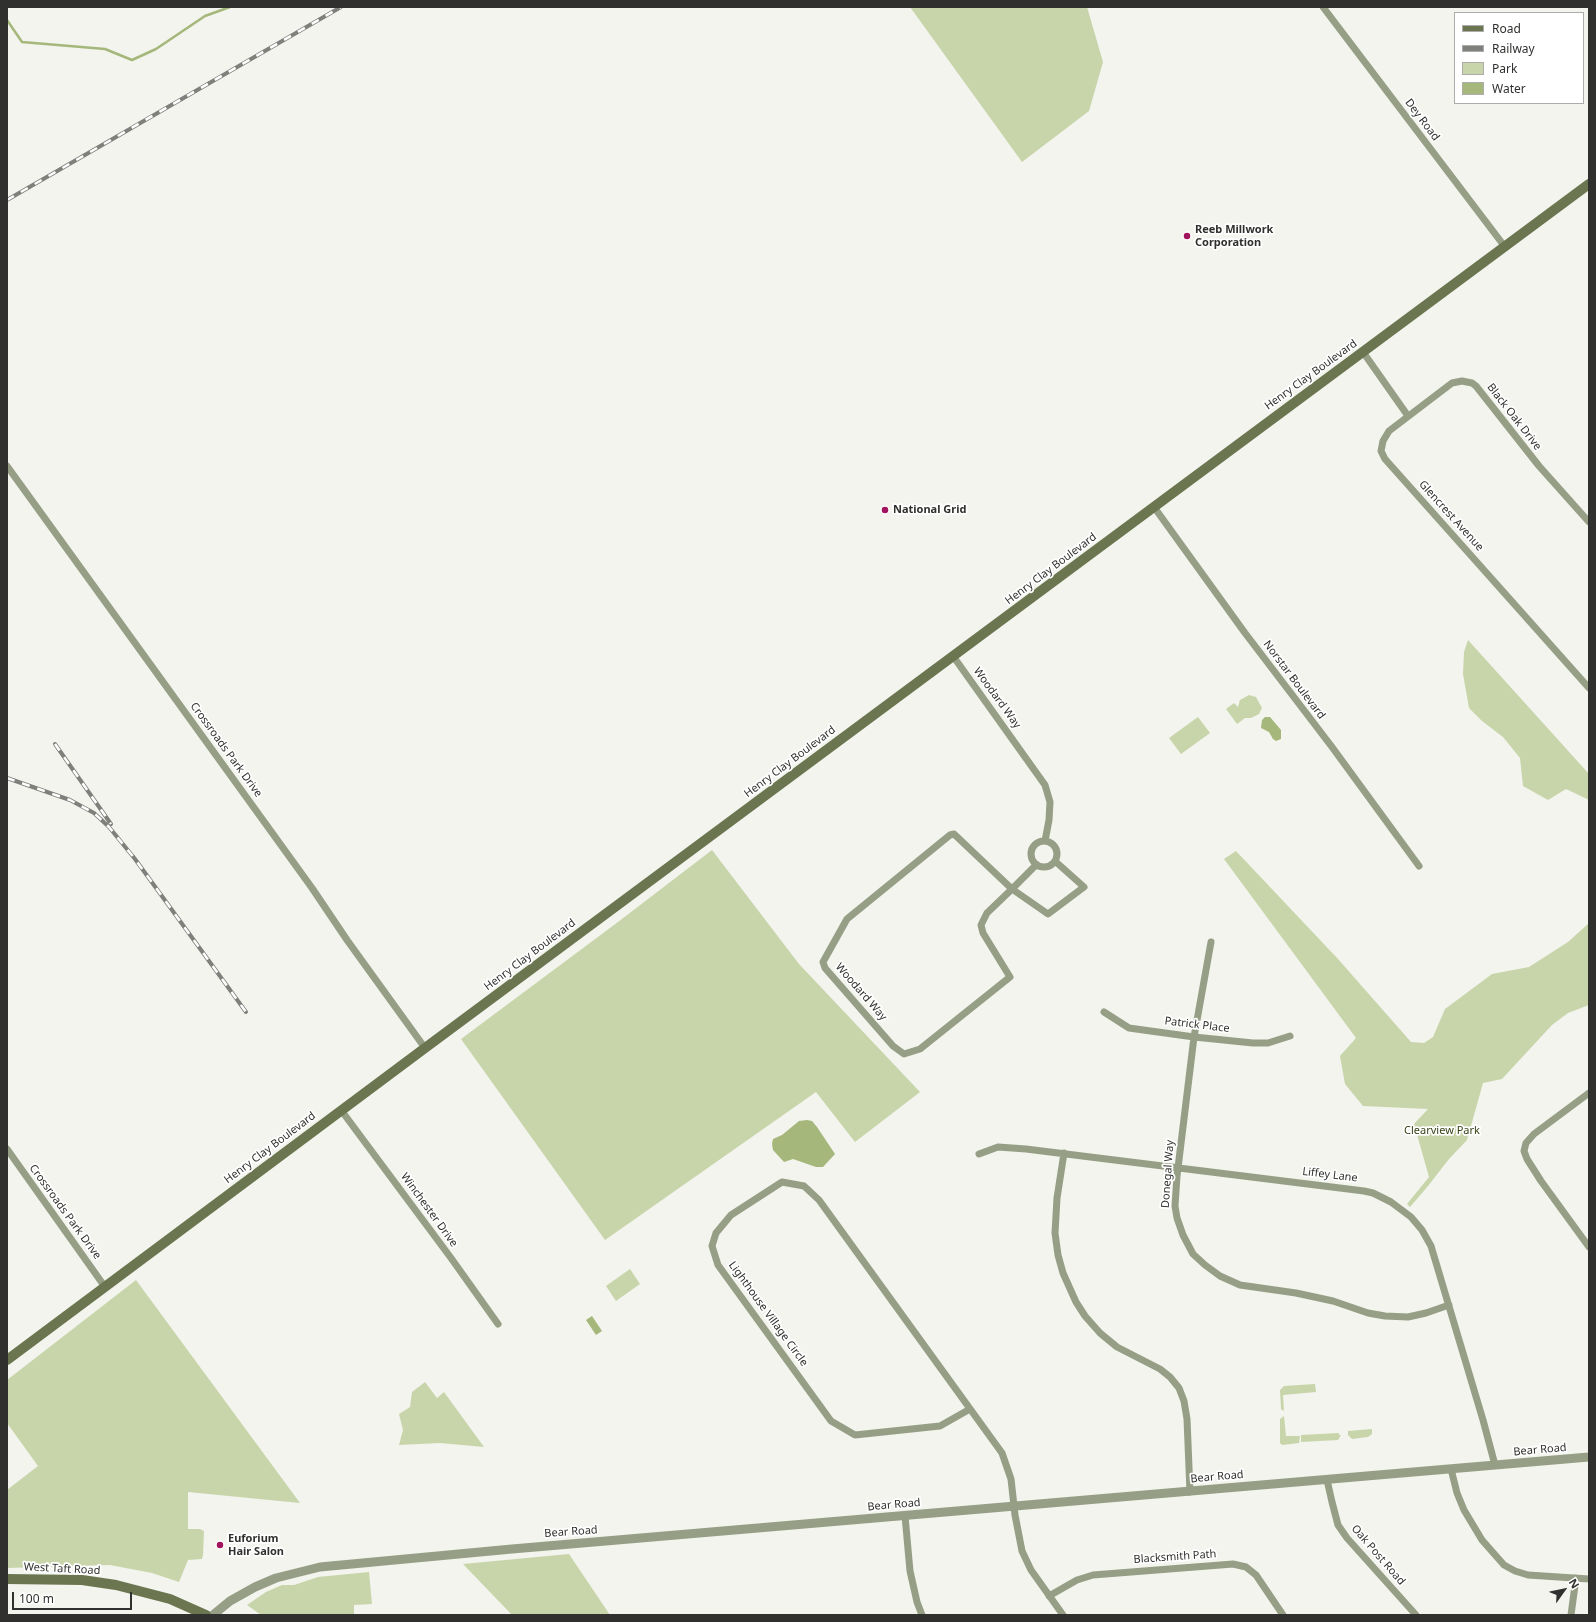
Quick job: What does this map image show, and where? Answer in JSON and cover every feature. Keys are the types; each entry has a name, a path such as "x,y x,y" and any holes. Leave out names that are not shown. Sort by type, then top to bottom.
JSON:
{"main road":[{"name":"Henry Clay Boulevard","path":"7,1360 341,1110 1589,184"},
{"name":"West Taft Road","path":"7,1579 82,1580 116,1585 170,1600 206,1615"}],"street":[{"name":"Dey Road","path":"1322,7 1505,247"},
{"path":"1363,352 1408,416"},
{"name":"Black Oak Drive","path":"1408,416 1452,383 1462,381 1472,383 1476,386 1539,466 1589,522"},
{"name":"Glencrest Avenue","path":"1408,416 1389,431 1383,441 1381,451 1385,459 1589,688"},
{"name":"Crossroads Park Drive","path":"7,466 312,888 347,940 425,1048"},
{"name":"Norstar Boulevard","path":"1154,507 1249,638 1419,866"},
{"name":"Woodard Way","path":"953,656 1045,785 1050,802 1050,820 1045,841"},
{"name":"Woodard Way","path":"1036,865 1012,889 987,914 981,925 983,933 1010,977 920,1049 904,1054 893,1046 825,968 823,962 847,919 950,835 954,834 1012,889 1048,914 1084,888 1056,862"},
{"path":"1045,841 1054,845 1058,858 1056,862 1045,868 1036,865 1031,855 1033,848 1038,843 1045,841"},
{"name":"Donegal Way","path":"1211,942 1194,1037 1178,1168 1175,1206 1176,1218 1193,1254 1204,1265 1220,1276 1240,1285 1296,1293 1333,1301 1368,1313 1385,1316 1414,1316 1449,1305"},
{"name":"Patrick Place","path":"1104,1012 1129,1028 1194,1037 1253,1043 1268,1043 1290,1036"},
{"path":"1588,1242 1540,1181 1527,1159 1524,1150 1526,1143 1534,1134 1589,1093"},
{"name":"Winchester Drive","path":"341,1110 498,1324"},
{"name":"Liffey Lane","path":"979,1154 998,1147 1064,1153 1364,1191 1373,1193 1391,1202 1411,1217 1422,1230 1431,1246 1484,1420 1495,1465"},
{"name":"Crossroads Park Drive","path":"7,1149 105,1287"},
{"path":"1064,1153 1057,1198 1055,1232 1062,1273 1076,1302 1085,1316 1100,1333 1117,1347 1160,1369 1170,1377 1179,1388 1184,1401 1186,1419 1190,1492"},
{"name":"Lighthouse Village Circle","path":"970,1409 940,1426 855,1435 831,1421 718,1265 712,1246 716,1233 731,1215 782,1182 804,1186 819,1200 1002,1452 1011,1479 1022,1552 1031,1570 1063,1615"},
{"name":"Bear Road","path":"213,1615 230,1601 255,1587 276,1578 320,1567 512,1549 1589,1458"},
{"path":"1451,1469 1457,1494 1464,1510 1482,1540 1504,1565 1515,1571 1528,1575 1589,1579"},
{"name":"Oak Post Road","path":"1328,1480 1338,1525 1347,1538 1416,1615"},
{"path":"905,1516 910,1571 917,1602 922,1615"},
{"name":"Blacksmith Path","path":"1049,1596 1077,1580 1093,1575 1233,1564 1246,1567 1256,1575 1283,1615"},
{"path":"1571,1615 1576,1578"}],"green space":[{"path":"910,7 1087,7 1103,62 1089,111 1022,162"},
{"path":"1468,640 1589,774 1589,800 1566,789 1548,800 1523,786 1520,758 1503,737 1482,721 1469,708 1463,674 1464,652"},
{"path":"1249,695 1256,697 1262,708 1259,714 1251,718 1245,718 1237,724 1226,709 1234,703 1238,707 1240,700"},
{"path":"1198,717 1210,733 1181,754 1169,738"},
{"path":"712,850 799,964 920,1092 855,1142 816,1092 605,1240 461,1039"},
{"name":"Clearview Park","path":"1236,851 1338,959 1411,1042 1424,1043 1433,1037 1445,1009 1492,974 1529,967 1568,942 1589,923 1589,1005 1568,1013 1552,1025 1502,1079 1483,1083 1467,1140 1449,1159 1410,1207 1407,1204 1429,1177 1414,1124 1428,1109 1363,1106 1345,1084 1340,1056 1356,1038 1224,859"},
{"path":"630,1269 640,1284 616,1301 606,1286"},
{"path":"136,1280 300,1503 188,1492 188,1529 200,1529 204,1531 203,1555 202,1559 188,1560 179,1582 152,1573 110,1565 7,1568 7,1490 38,1466 7,1423 7,1380"},
{"path":"425,1382 437,1398 444,1392 484,1447 440,1443 399,1445 403,1430 399,1414 410,1407 412,1392"},
{"path":"1315,1384 1316,1392 1283,1395 1284,1411 1281,1409 1280,1390 1284,1386"},
{"path":"1284,1416 1286,1436 1300,1436 1299,1443 1282,1445 1280,1443 1280,1419"},
{"path":"1372,1429 1372,1434 1368,1437 1352,1439 1348,1435 1348,1431"},
{"path":"1339,1433 1339,1435 1341,1435 1338,1440 1301,1442 1301,1435"},
{"path":"569,1554 610,1615 512,1615 463,1564"},
{"path":"369,1572 372,1604 354,1605 354,1615 261,1615 247,1605 266,1592 282,1585 294,1585 318,1577"}],"water":[{"path":"1265,717 1270,717 1281,730 1281,739 1276,741 1269,732 1261,728 1262,720"},
{"path":"799,1121 812,1121 817,1127 835,1154 823,1167 816,1167 793,1159 784,1162 773,1150 773,1139 782,1135"},
{"path":"592,1316 602,1331 596,1335 586,1320"}],"waterway":[{"path":"7,20 22,42 105,49 132,60 156,49 205,16 230,7"}],"railway":[{"path":"7,200 341,7"},
{"path":"55,744 111,824"},
{"path":"7,778 70,800 94,813 109,827 135,859 246,1012"}],"place":[{"name":"Reeb Millwork Corporation","path":"1187,236"},
{"name":"National Grid","path":"885,510"},
{"name":"Euforium Hair Salon","path":"220,1545"}]}
